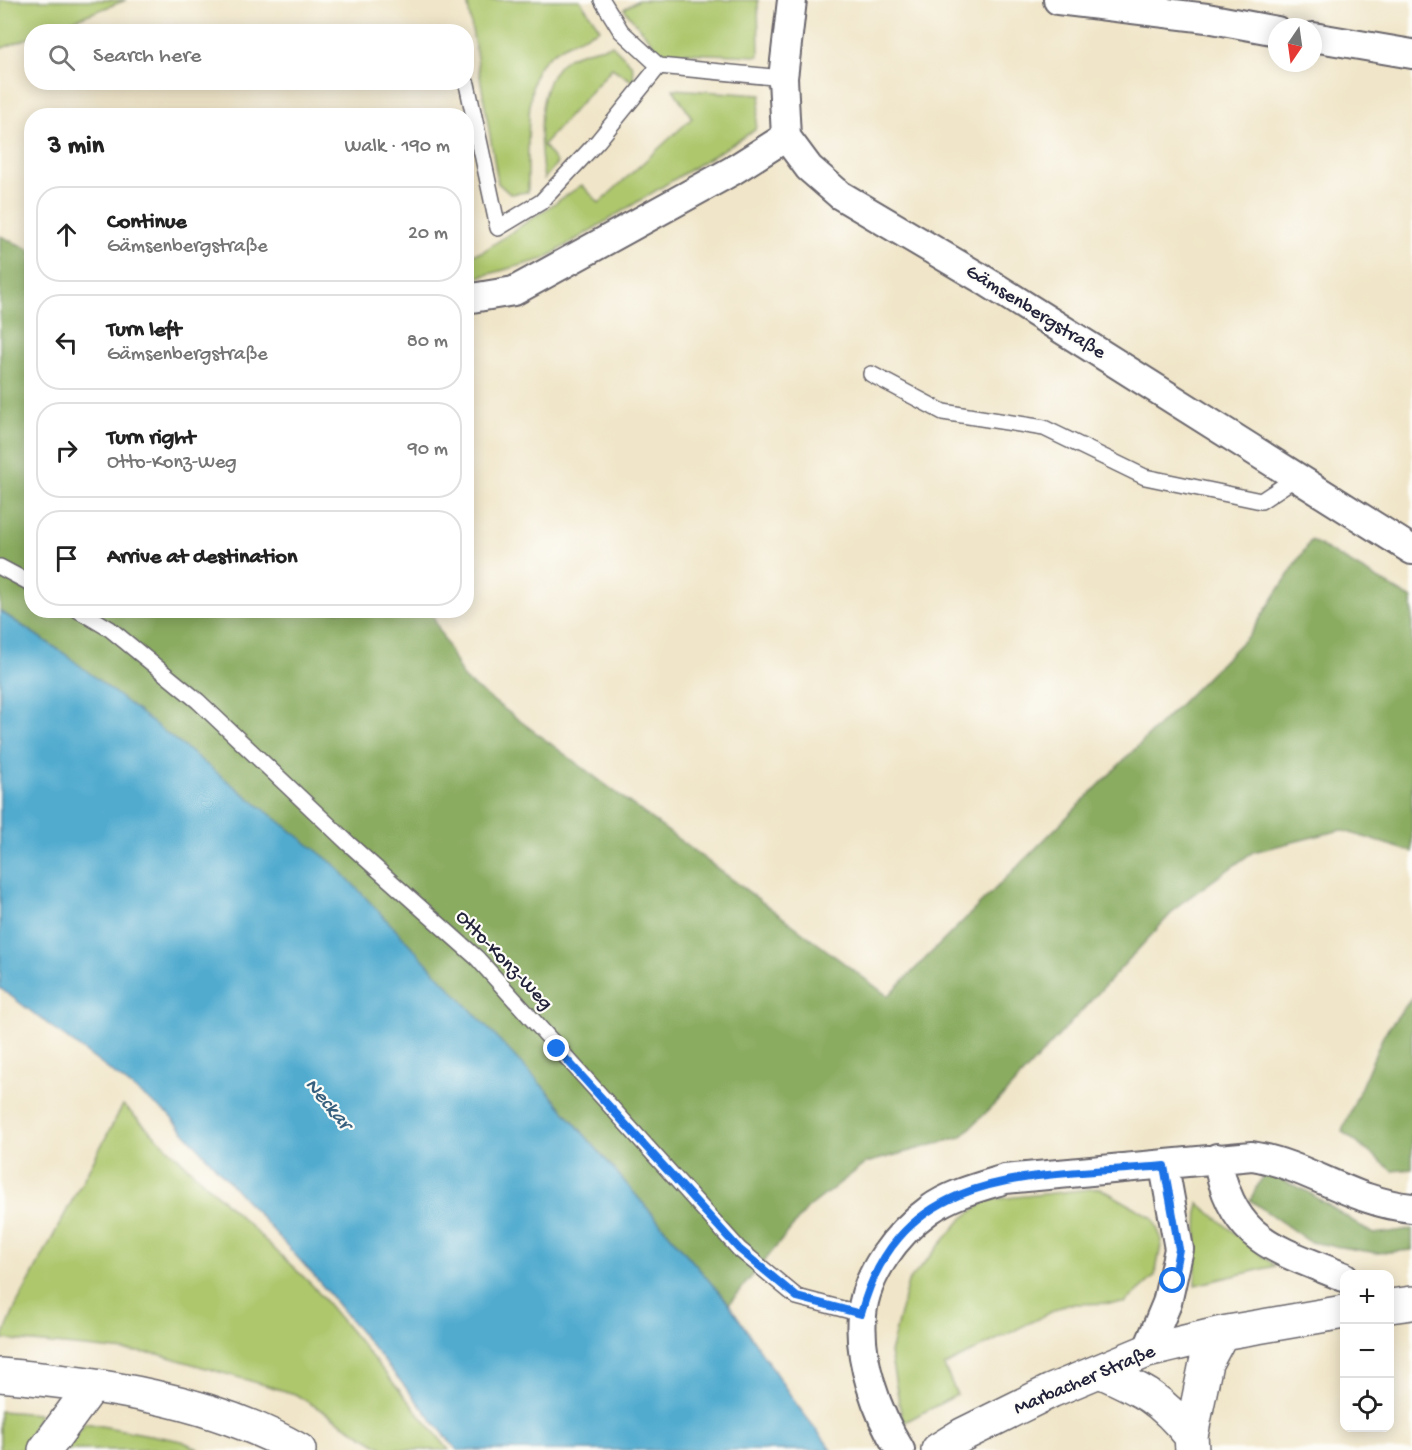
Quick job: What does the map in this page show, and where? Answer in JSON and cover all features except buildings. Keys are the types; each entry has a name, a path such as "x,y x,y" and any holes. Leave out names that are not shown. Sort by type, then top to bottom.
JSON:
{"main road":[{"name":"Marbacher Straße","path":"950,1443 1051,1391 1147,1351 1222,1333 1337,1313"},
{"path":"1191,1443 1206,1363 1222,1333"},
{"path":"1100,1371 1147,1392 1172,1412 1191,1443"},
{"path":"0,1376 92,1386 188,1406 274,1436 299,1450"},
{"path":"45,1450 92,1386"}],"street":[{"name":"Gämsenbergstraße","path":"792,0 783,78 782,109 786,137 809,168 840,195 984,280 1412,550"},
{"path":"1058,0 1208,9 1268,28"},
{"path":"1322,39 1412,54"},
{"path":"474,298 514,291 732,171 786,137"},
{"path":"900,1450 890,1435 869,1378 862,1347 861,1314 868,1288 884,1257 911,1225 930,1209 960,1195 1005,1179 1164,1166 1217,1158 1251,1156 1277,1160 1386,1206 1412,1208"},
{"path":"1217,1158 1221,1185 1233,1211 1258,1239 1290,1257 1340,1276"},
{"path":"1147,1351 1167,1303 1179,1249 1164,1166"}],"lane":[{"path":"602,0 621,31 659,66 783,78"},
{"path":"474,117 498,228 541,202 598,141 659,66"},
{"path":"468,90 472,108"},
{"path":"871,374 944,412 1044,428 1145,477 1261,501 1297,477"},
{"path":"0,567 24,580"},
{"name":"Otto-Konz-Weg","path":"91,618 110,629 198,701 349,844 477,958 739,1249 797,1297 861,1314"}],"green space":[{"path":"0,0 126,0 63,24 24,24 24,40 0,49"},
{"path":"467,0 580,0 600,29 558,49 538,68 531,92 528,192 510,194 498,183 474,41 474,24 471,24"},
{"path":"638,0 758,0 759,56 660,52 624,9"},
{"path":"612,45 632,65 635,83 612,68 543,145 557,163 544,179 540,132 541,114 549,82 556,69 572,56"},
{"path":"673,89 761,95 755,130 544,259 474,278 474,254 482,252 582,185 599,203 692,118"},
{"path":"0,236 24,247 24,618 434,618 464,679 888,996 1250,634 1311,540 1412,599 1412,852 1341,830 1253,852 1180,904 1005,1094 961,1137 866,1163 808,1208 729,1304 548,1092 65,654 0,611"},
{"path":"1412,998 1412,1169 1393,1171 1342,1131 1384,1034"},
{"path":"123,1105 312,1285 449,1450 386,1450 295,1394 158,1354 2,1339 16,1306"},
{"path":"1265,1172 1308,1192 1373,1234 1412,1229 1412,1250 1377,1253 1310,1242 1250,1200"},
{"path":"1100,1188 1153,1218 1162,1240 1155,1276 1125,1303 1067,1304 944,1366 957,1395 903,1423 890,1353 908,1282 961,1220 987,1200"},
{"path":"1198,1203 1275,1266 1195,1285"},
{"path":"0,1411 39,1414 24,1450 0,1450"},
{"path":"85,1423 182,1441 200,1450 66,1450"}],"water":[{"name":"Neckar","path":"0,611 65,654 335,865 548,1092 729,1304 797,1405 832,1450 457,1450 316,1278 169,1115 0,988"}],"route":[{"path":"557,1049 671,1171 739,1249 797,1297 861,1314 868,1288 884,1257 911,1225 930,1209 969,1190 1005,1179 1164,1166 1176,1222 1179,1249 1173,1281"}]}
